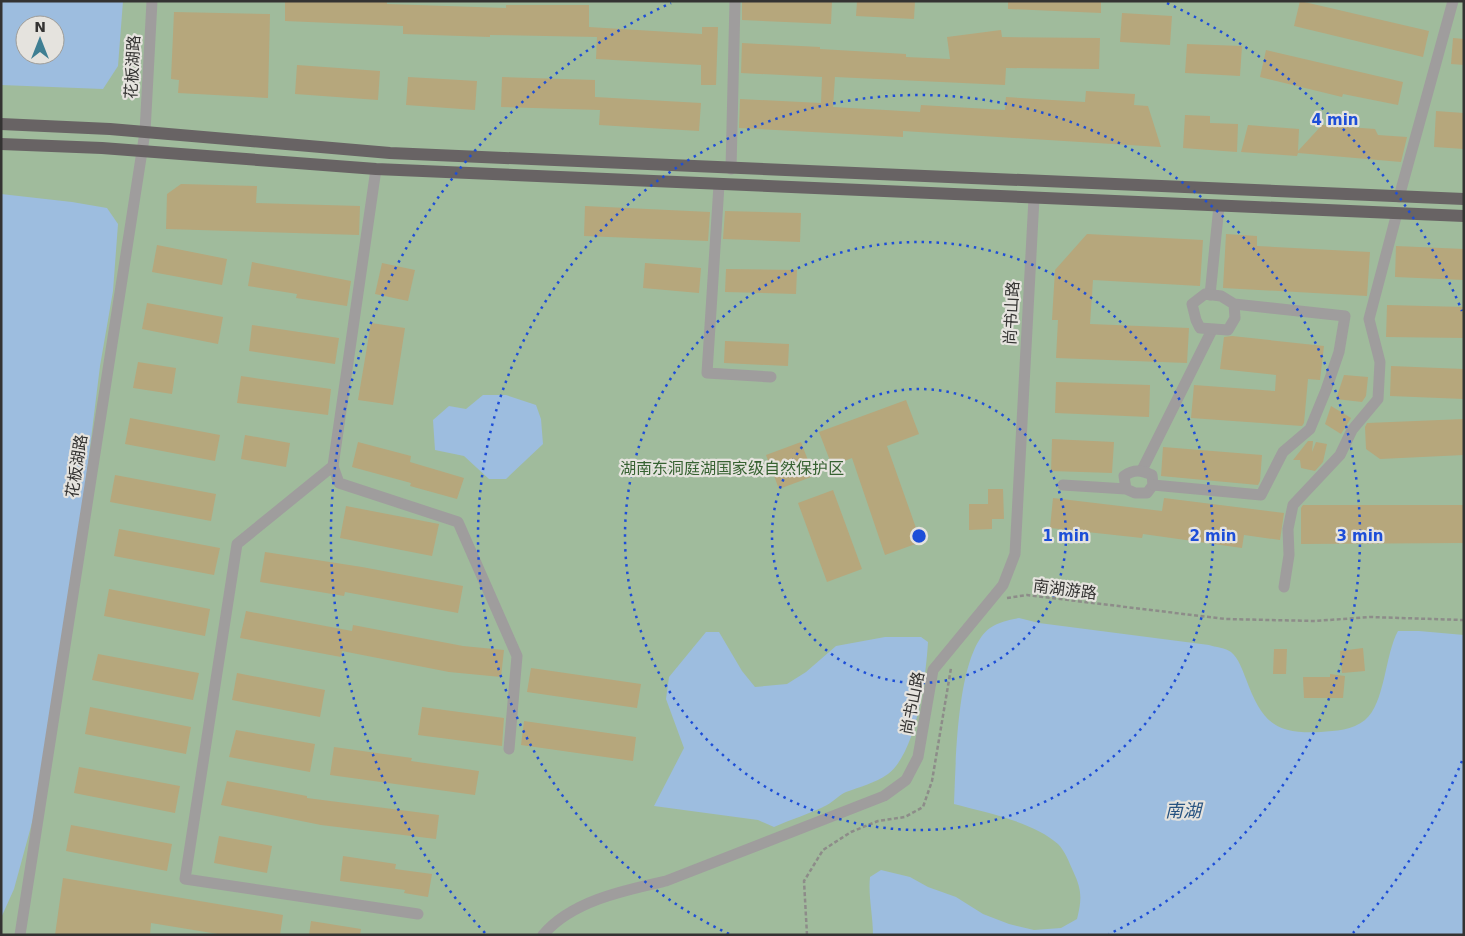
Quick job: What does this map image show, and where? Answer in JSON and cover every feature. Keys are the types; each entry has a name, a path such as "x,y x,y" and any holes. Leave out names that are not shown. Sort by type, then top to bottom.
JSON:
{"main road":[{"path":"1,124 110,129 390,153 1464,199"},
{"path":"1,144 102,148 376,169 1464,216"}],"street":[{"name":"花板湖路","path":"20,935 144,132 152,1"},
{"path":"731,169 735,1"},
{"path":"1399,197 1453,1"},
{"path":"376,169 333,466 339,483 458,522 517,656 509,749"},
{"path":"719,185 707,373 772,377"},
{"name":"尚书山路","path":"543,935 553,922 585,905 637,888 666,881 884,796 906,780 918,757 933,670 1003,585 1015,554 1034,198"},
{"path":"1210,295 1219,206"},
{"path":"1284,586 1289,555 1288,528 1293,505 1340,455 1352,430 1378,399 1380,362 1369,319 1397,213"},
{"path":"1153,485 1262,495 1283,452 1310,429 1339,352 1345,316 1234,304 1221,296 1205,294 1192,304 1200,328 1228,330 1235,318 1234,304"},
{"path":"1142,470 1212,330"},
{"path":"333,466 238,544 185,879 418,914"},
{"path":"1063,485 1126,489 1135,493 1147,493 1153,485 1152,475 1142,470 1132,470 1124,476 1126,489"}],"path":[{"name":"南湖游路","path":"1000,604 1008,598 1027,595 1225,619 1315,621 1370,617 1464,620"},
{"path":"807,935 804,880 823,850 851,832 878,822 905,817 923,808 932,781 946,707 950,669 955,660"}],"green space":[{"name":"湖南东洞庭湖国家级自然保护区","path":"1,1 1464,1 1464,935 1,935"}],"water":[{"path":"1,1 123,1 118,66 103,89 1,85"},
{"path":"1,194 107,208 118,224 113,291 100,366 80,528 36,808 14,889 1,918"},
{"path":"483,395 506,395 536,405 541,419 543,444 506,479 489,479 464,456 435,450 433,420 449,406 466,409"},
{"name":"南湖","path":"1019,618 1039,623 1209,645 1226,650 1231,652 1238,661 1252,694 1264,715 1281,727 1292,731 1305,732 1332,731 1355,726 1372,713 1381,691 1390,652 1398,631 1464,635 1464,935 873,935 870,877 881,870 910,877 928,887 956,897 983,914 1009,924 1034,930 1061,928 1077,919 1080,906 1080,889 1068,860 1058,844 1048,836 1022,824 994,814 954,804 960,710 970,660 979,641 990,628"},
{"path":"706,632 719,632 742,671 755,687 787,684 806,672 836,646 885,637 921,637 928,642 922,693 913,732 898,763 888,774 878,780 846,792 821,808 774,827 758,820 654,806 684,748 666,699 669,677"}],"building":[{"path":"285,1 387,1 387,4 506,8 506,5 589,5 589,27 702,34 702,27 718,27 716,85 701,85 701,65 596,59 597,37 490,35 490,37 403,34 403,26 285,21"},
{"path":"742,1 832,1 831,24 742,20"},
{"path":"857,1 915,1 914,19 856,16"},
{"path":"1008,1 1101,1 1101,13 1008,9"},
{"path":"1300,1 1429,31 1423,57 1294,26"},
{"path":"174,12 270,14 268,98 178,93 179,80 171,79"},
{"path":"1122,13 1172,16 1170,45 1120,42"},
{"path":"1001,30 1002,37 1100,38 1099,69 1006,68 1005,85 835,77 833,107 920,112 921,105 1005,110 1006,97 1085,102 1086,91 1135,94 1134,105 1148,106 1161,147 903,131 903,137 739,128 740,99 821,103 822,77 741,73 742,43 820,47 820,49 906,54 906,57 950,59 947,37"},
{"path":"1453,38 1464,39 1464,65 1451,64"},
{"path":"1187,44 1242,46 1240,76 1185,73"},
{"path":"1266,50 1403,82 1398,105 1343,94 1342,97 1260,77"},
{"path":"297,65 380,71 378,100 295,94"},
{"path":"408,77 477,81 475,110 406,105"},
{"path":"502,77 595,80 595,97 701,103 699,131 599,125 600,110 501,107"},
{"path":"1436,111 1464,113 1464,149 1434,147"},
{"path":"1185,115 1210,116 1210,123 1238,124 1237,152 1183,148"},
{"path":"1248,125 1299,129 1298,151 1322,125 1375,129 1378,135 1407,137 1401,162 1298,153 1297,156 1241,152"},
{"path":"181,184 257,186 256,203 360,206 359,235 166,229 167,194"},
{"path":"585,206 710,212 708,241 584,236"},
{"path":"725,211 801,213 800,242 723,239"},
{"path":"1087,234 1203,240 1200,286 1093,280 1090,324 1189,328 1187,363 1056,358 1058,320 1052,320 1055,270"},
{"path":"1226,234 1257,236 1257,246 1370,252 1367,296 1223,288"},
{"path":"157,245 227,259 222,285 152,272"},
{"path":"1396,246 1464,249 1464,280 1395,277"},
{"path":"252,262 351,281 347,306 296,298 297,294 248,286"},
{"path":"382,263 415,270 408,301 375,294"},
{"path":"645,263 701,268 699,293 643,288"},
{"path":"726,269 797,270 796,294 725,292"},
{"path":"147,303 223,317 218,344 142,329"},
{"path":"1387,305 1464,307 1464,338 1386,337"},
{"path":"371,323 405,328 393,405 358,400"},
{"path":"252,325 339,338 335,364 249,351"},
{"path":"1232,336 1324,346 1320,380 1308,379 1304,423 1302,426 1191,418 1194,385 1275,391 1276,375 1220,369 1224,337"},
{"path":"725,341 789,344 788,366 724,363"},
{"path":"138,362 176,368 172,394 133,388"},
{"path":"1391,366 1464,369 1464,399 1390,396"},
{"path":"1344,375 1368,377 1366,396 1362,402 1336,399"},
{"path":"241,376 331,389 328,415 237,403"},
{"path":"1056,382 1150,385 1149,417 1055,413"},
{"path":"906,400 919,434 887,446 921,542 885,555 852,458 832,466 819,432"},
{"path":"1331,406 1351,418 1341,434 1325,424"},
{"path":"130,418 220,435 215,461 125,444"},
{"path":"1464,419 1464,455 1380,459 1366,449 1365,427 1367,423"},
{"path":"245,435 290,443 286,467 241,459"},
{"path":"1052,439 1114,442 1112,473 1051,471"},
{"path":"1308,441 1313,441 1312,452 1316,442 1327,444 1323,462 1315,471 1301,468 1300,460 1293,460"},
{"path":"358,442 411,456 410,462 464,478 457,499 410,486 411,483 352,467"},
{"path":"801,442 814,476 779,489 766,455"},
{"path":"1163,447 1262,455 1260,481 1258,485 1161,476"},
{"path":"115,475 216,494 211,521 110,502"},
{"path":"988,489 1003,489 1004,519 992,519 992,529 969,530 969,504 988,504"},
{"path":"833,490 862,569 827,582 798,503"},
{"path":"1053,498 1162,511 1164,498 1284,513 1280,540 1244,535 1242,548 1143,534 1142,538 1050,528"},
{"path":"1303,505 1464,505 1464,543 1301,544 1301,508"},
{"path":"346,506 439,524 432,556 340,538"},
{"path":"119,529 220,548 214,575 114,556"},
{"path":"265,552 362,567 463,586 458,613 345,592 344,596 260,582"},
{"path":"109,589 210,609 205,636 104,616"},
{"path":"246,611 352,631 353,625 463,646 504,650 501,677 449,672 342,651 341,657 240,638"},
{"path":"1363,648 1365,671 1342,673 1340,651"},
{"path":"1274,649 1287,649 1286,674 1273,674"},
{"path":"98,654 199,673 193,700 92,680"},
{"path":"531,668 641,684 637,708 527,692"},
{"path":"237,673 325,690 320,717 232,700"},
{"path":"1330,674 1345,676 1343,698 1304,698 1303,677 1330,677"},
{"path":"90,707 191,727 186,754 85,734"},
{"path":"422,707 504,718 502,746 418,735"},
{"path":"524,721 636,737 633,761 521,745"},
{"path":"236,730 315,744 310,772 229,757"},
{"path":"334,747 412,758 411,761 479,771 475,795 330,775"},
{"path":"79,767 180,786 175,813 74,793"},
{"path":"227,781 307,796 307,798 439,815 436,839 321,825 221,805"},
{"path":"71,825 172,844 167,871 66,851"},
{"path":"219,836 272,846 267,873 214,863"},
{"path":"343,856 396,864 395,869 432,874 428,897 404,893 405,890 340,881"},
{"path":"63,878 283,915 280,935 224,935 151,923 150,935 55,935"},
{"path":"311,921 361,929 360,935 309,935"}]}
